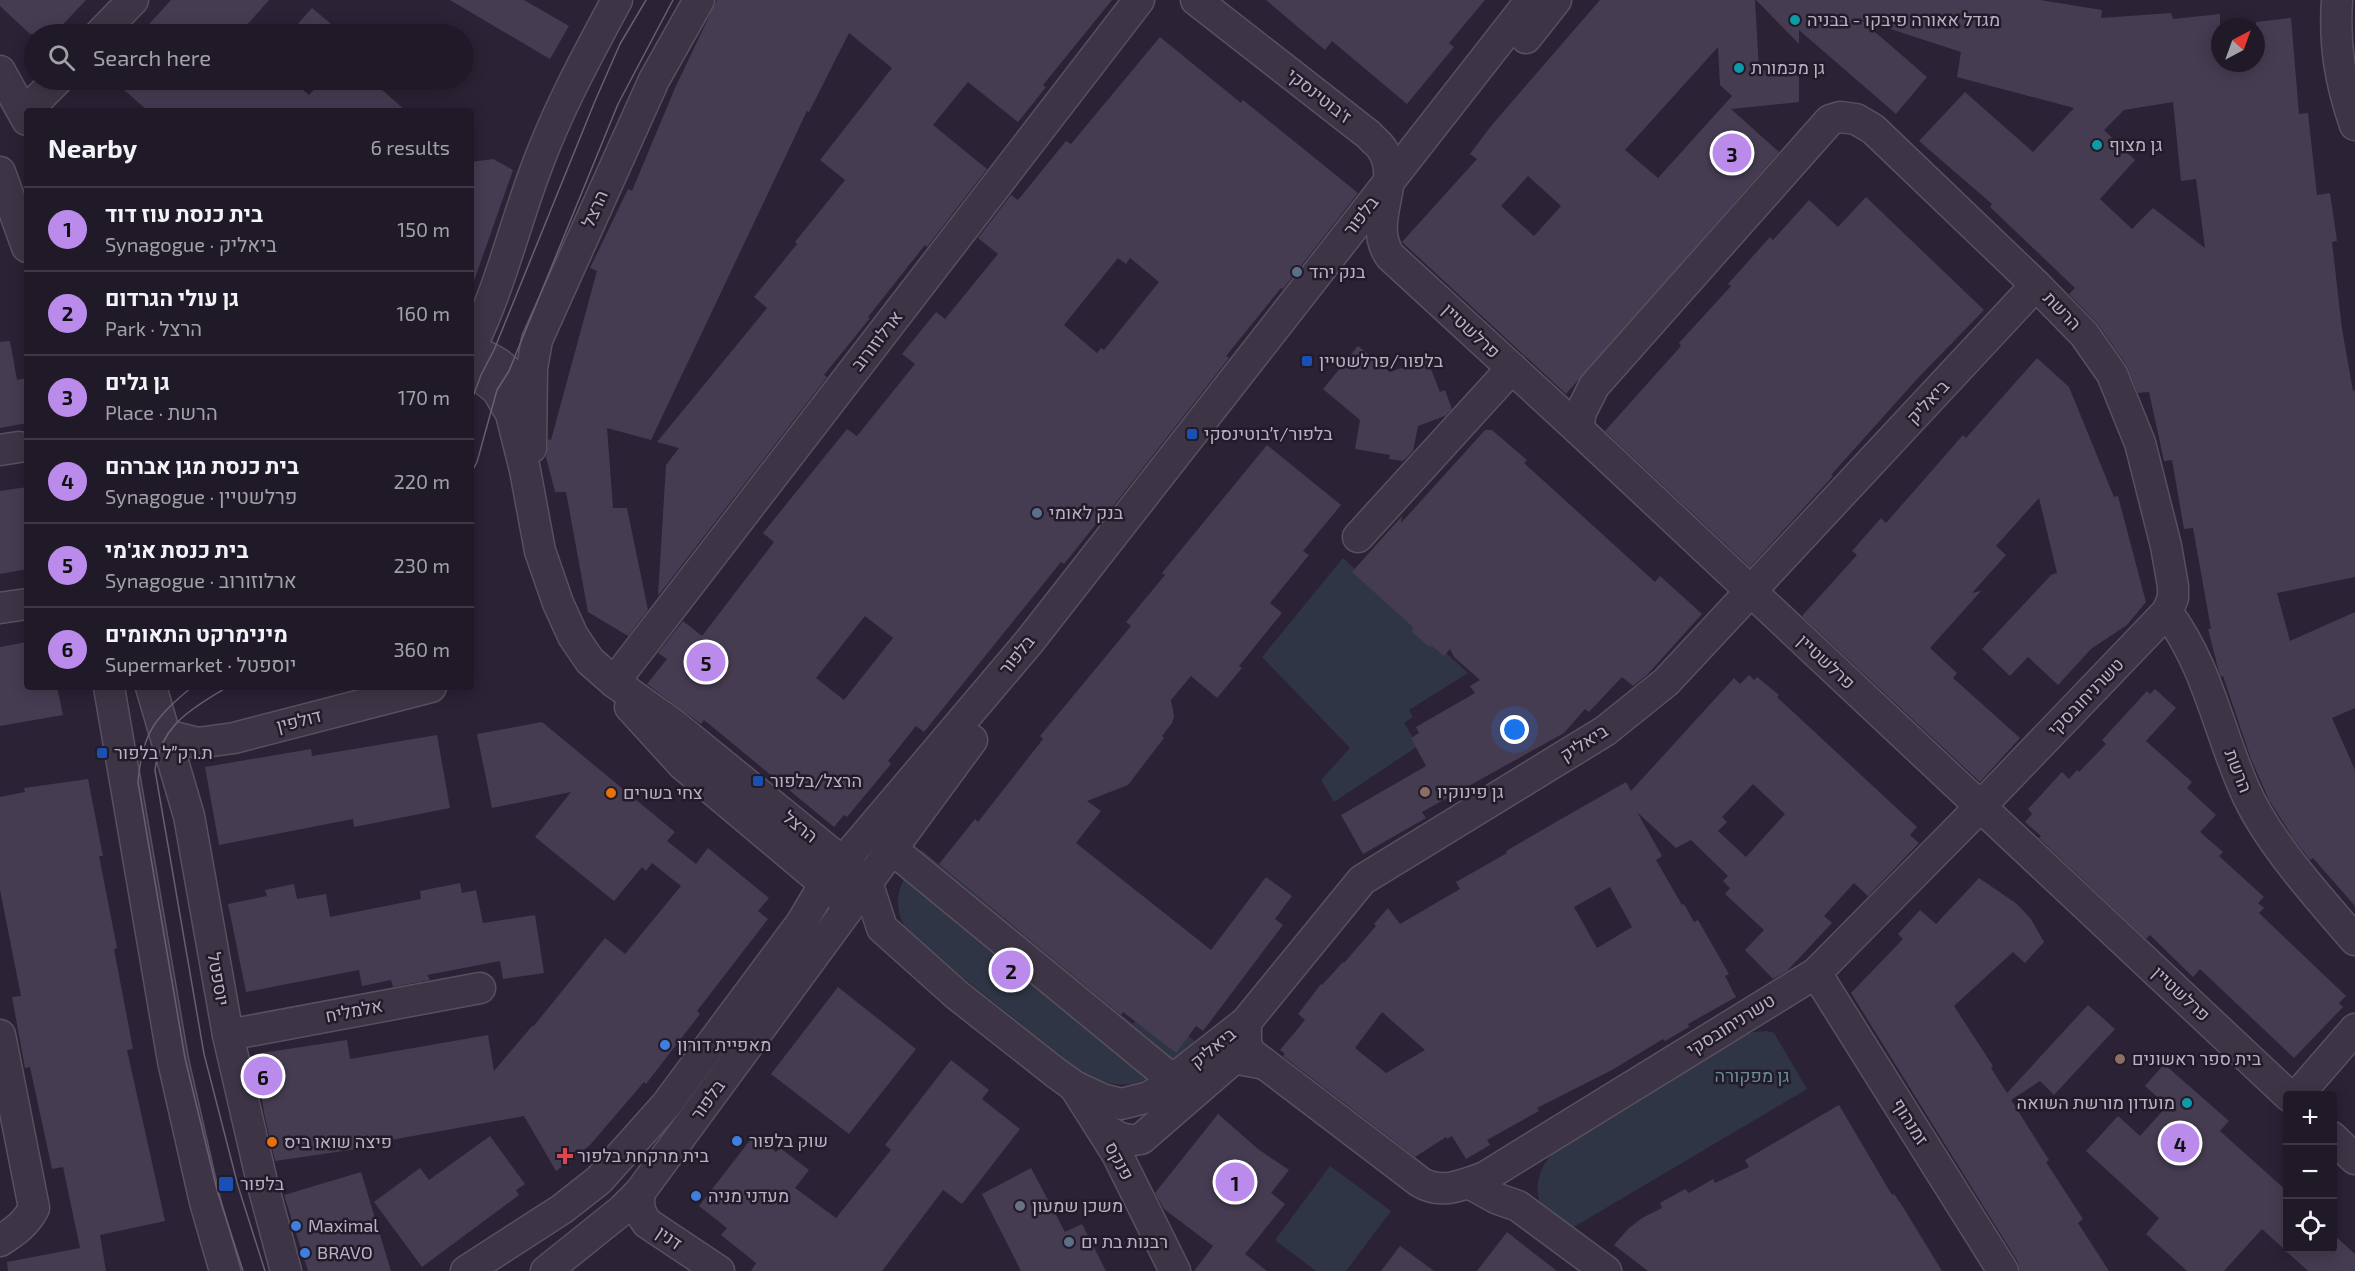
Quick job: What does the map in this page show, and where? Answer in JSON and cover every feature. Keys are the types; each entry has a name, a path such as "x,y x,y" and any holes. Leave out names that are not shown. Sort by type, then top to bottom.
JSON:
{"street":[{"path":"110,24 133,0"},
{"path":"474,353 537,165 583,63 617,0"},
{"name":"הרצל","path":"540,551 530,430 532,368 537,340 650,90 699,0"},
{"name":"ארלוזורוב","path":"614,682 1139,0"},
{"name":"ז'בוטינסקי","path":"1196,0 1369,135 1383,150 1389,166 1381,220"},
{"name":"בלפור","path":"466,1271 562,1209 599,1180 666,1105 801,922 834,872 1029,642 1532,0"},
{"name":"בלפור","path":"555,1264 640,1192 953,764 1556,0"},
{"path":"2337,0 2335,42 2339,71 2355,125"},
{"path":"2345,0 2355,32"},
{"path":"0,71 24,113"},
{"path":"34,108 49,90"},
{"name":"הרשת","path":"1578,429 1581,412 1594,386 1830,120 1840,117 1856,119 1873,129 2084,334 2112,374 2140,443 2166,546 2174,586 2173,598 2167,612 2192,649 2243,788 2257,814 2309,884 2355,940"},
{"path":"0,172 24,239"},
{"name":"פרלשטיין","path":"1381,220 1382,241 1390,256 2285,1091"},
{"name":"ביאליק","path":"1074,1086 1102,1099 1121,1104 1149,1097 1246,1022 1362,880 1605,731 1666,682 2036,285"},
{"path":"474,317 493,300"},
{"name":"הרצל","path":"474,361 491,358 509,371 520,395 530,430"},
{"name":"הרצל","path":"474,364 497,390 511,414 525,470 540,551 558,603 573,636 590,661 614,682 673,724 859,894 872,941 957,995 1074,1086"},
{"path":"1358,537 1512,368"},
{"path":"0,608 24,604"},
{"name":"טשרניחובסקי","path":"1246,1022 1245,1042 1249,1052 1431,1189 1443,1189 1485,1177 1816,973 1980,807 2167,612"},
{"name":"הרצל","path":"614,682 638,716 682,764 786,850 834,872"},
{"path":"110,690 173,1061 205,1202 225,1271"},
{"name":"יוספטל","path":"152,690 189,816 228,1035 262,1182 286,1271"},
{"name":"דולפין","path":"166,735 198,743 224,740 419,690"},
{"path":"189,816 189,783 197,761 209,749 224,740"},
{"path":"892,849 1173,1080"},
{"path":"786,850 799,877 801,922"},
{"name":"זמנהוף","path":"1816,973 2003,1271"},
{"name":"אלמליח","path":"228,1035 480,987"},
{"path":"2301,1091 2355,1029"},
{"path":"0,1035 34,1208 29,1219 0,1241"},
{"name":"ביאליק","path":"1100,1126 1121,1139 1132,1141 1141,1139 1232,1061 1238,1059 1265,1064"},
{"name":"פנקס","path":"1074,1086 1117,1154 1174,1271"},
{"path":"2337,1142 2355,1159"},
{"path":"497,1271 576,1218 615,1176 628,1148"},
{"path":"1469,1183 1498,1199 1518,1206 1606,1271"},
{"name":"דנין","path":"640,1192 638,1203 640,1214 647,1223 719,1271"},
{"path":"527,1271 555,1264"}],"green space":[{"path":"1343,558 1468,673 1409,710 1413,717 1404,723 1418,746 1334,802 1321,780 1350,748 1262,657"},
{"path":"922,850 1133,1024 1150,1005 1197,1043 1156,1074 1131,1084 1116,1084 1081,1072 911,936 899,913 899,892"},
{"name":"גן מפקורה","path":"1767,1031 1774,1033 1807,1089 1567,1231 1548,1216 1539,1200 1538,1182 1544,1166 1555,1151 1746,1035"},
{"path":"1330,1166 1391,1211 1346,1271 1316,1271 1275,1240"}],"building":[{"path":"0,0 86,0 63,24 24,24 24,28 0,6"},
{"path":"171,0 269,0 248,24 149,24"},
{"path":"450,0 524,0 569,26 550,59"},
{"path":"717,0 1112,0 1043,85 1046,87 1018,122 968,82 933,125 987,169 927,247 925,245 868,317 870,318 824,375 827,377 658,596 666,465 679,448 657,442 767,308 754,297 845,180 820,160 892,68 849,33 809,112 807,111 651,440 607,428 613,508 627,508 648,610 628,636 588,612 566,492 555,492 546,457 548,439 551,440 597,271 590,268 628,189 632,191 675,88"},
{"path":"1266,0 1485,0 1449,43 1454,47 1407,104 1332,41 1325,50"},
{"path":"1600,0 1755,0 1759,71 1799,66 1799,102 1731,109 1779,152 1566,394 1402,242 1477,159 1470,154 1491,126","holes":["1718,47 1720,85 1732,96 1658,178 1625,150","1528,176 1561,206 1534,236 1501,206"]},
{"path":"1756,0 2040,0 2102,10 2101,18 2171,13 2173,19 2220,14 2220,18 2211,18 2211,72 2265,72 2265,21 2291,18 2299,114 2308,113 2317,195 2330,193 2337,241 2332,242 2342,329 2353,391 2355,390 2355,577 2277,593 2290,641 2355,612 2355,708 2332,718 2355,770 2355,906 2313,858 2310,860 2293,838 2269,800 2251,759 2223,676 2221,677 2219,672 2208,629 2211,629 2193,528 2184,529 2172,460 2164,461 2149,392 2138,393 2126,364 2098,324 2069,294 2075,288 1990,207 1992,204 1919,141 1965,92 2033,152 2074,108 1957,77 1961,52 1860,19 1927,77 1896,114 1799,30 1799,44","holes":["2173,102 2181,181 2196,179 2205,248 2153,208 2132,229 2100,199 2135,160 2104,130 2124,110"]},
{"path":"312,8 331,24 298,24"},
{"path":"1160,37 1241,103 1243,100 1358,193 1283,289 1281,288 1226,356 1229,358 1107,514 1105,513 1064,564 1061,562 924,732 916,726 888,761 891,764 847,817 844,815 834,827 704,720 701,724 647,684 667,659 658,653 683,621 702,636 774,542 763,533 847,429 857,436 915,364 902,354 936,312 945,319 998,254 978,238 1011,195 1018,200 1066,141 1071,144","holes":["1118,258 1126,264 1130,258 1159,282 1104,350 1101,348 1097,353 1064,325","865,616 893,638 844,700 816,678"]},
{"path":"124,90 303,90 309,95 314,90 382,90 403,108 145,108"},
{"path":"493,159 513,170 474,281 474,162"},
{"path":"1866,197 1984,310 1918,378 1750,567 1605,431 1681,346 1679,343 1731,286 1728,284 1770,237 1773,240 1809,200 1838,227"},
{"path":"10,341 17,380 24,379 24,424 0,428 0,342"},
{"path":"1358,346 1390,372 1427,359 1440,392 1445,390 1452,409 1445,416 1418,426 1413,451 1403,461 1389,459 1390,455 1355,449 1360,420 1323,389"},
{"path":"2037,358 2069,387 2114,497 2118,496 2146,602 2127,625 2091,649 2058,685 2028,657 2010,676 1982,649 2051,575 2057,573 2039,498 1996,546 2006,555 1972,593 1981,591 1930,648 1957,673 1953,678 2020,738 1980,782 1802,616 1857,555 1852,551 1881,518 1886,523 1963,435 1966,438"},
{"path":"1485,430 1492,430 1527,460 1524,463 1655,582 1660,576 1702,614 1647,675 1633,686 1622,677 1589,712 1585,709 1564,733 1422,812 1426,818 1363,854 1341,815 1426,766 1411,738 1419,733 1416,727 1475,693 1470,686 1480,680 1454,657 1450,649 1444,656 1431,645 1429,647 1411,631 1414,628 1352,572 1402,516 1401,523"},
{"path":"1267,445 1341,505 1303,551 1309,555 1270,603 1282,613 1239,666 1242,668 1217,698 1191,676 1171,700 1174,716 1172,723 1162,736 1164,738 1128,785 1087,801 1101,811 1076,843 1211,950 1266,877 1292,896 1275,919 1283,925 1203,1031 1196,1026 1176,1053 1123,1012 1121,1015 939,864 975,819 978,822 1043,739 1040,736 1131,626 1126,622 1165,575 1162,573"},
{"path":"24,487 24,570 0,574 0,491"},
{"path":"24,643 24,690 58,690 63,715 0,726 0,647"},
{"path":"1749,675 1754,680 1757,677 1779,695 1777,697 1917,827 1910,835 1919,843 1868,896 1854,883 1824,916 1832,923 1787,971 1773,979 1745,950 1764,930 1725,894 1730,888 1723,881 1728,876 1691,840 1676,848 1637,812 1662,856 1656,860 1682,905 1684,904 1694,922 1698,920 1729,974 1725,976 1736,997 1688,1024 1689,1027 1665,1041 1663,1039 1612,1070 1537,1108 1539,1111 1487,1140 1490,1145 1466,1159 1452,1136 1447,1139 1446,1137 1415,1157 1283,1056 1285,1054 1280,1050 1305,1020 1298,1014 1321,984 1344,963 1376,926 1374,924 1388,908 1400,924 1460,889 1456,882 1556,822 1626,782 1631,791 1734,678 1740,684","holes":["1753,784 1785,814 1746,857 1718,831 1727,822 1722,817","1610,887 1632,927 1597,948 1574,907","1382,1012 1425,1050 1386,1073 1355,1048"]},
{"path":"2155,689 2176,708 2146,741 2192,782 2187,788 2216,815 2200,832 2223,852 2219,856 2264,897 2258,903 2264,908 2259,913 2346,996 2339,1003 2343,1007 2294,1058 2200,969 2193,977 2150,935 2146,939 2025,822 2032,814 2028,809 2062,772 2069,779 2077,770 2079,772 2106,744 2102,740 2147,691 2150,694"},
{"path":"542,722 675,832 667,841 696,864 708,848 769,898 758,911 768,919 697,1011 700,1014 646,1084 644,1082 590,1145 556,1171 524,1116 363,1145 364,1148 275,1161 264,1113 255,1054 347,1040 350,1059 488,1035 494,1071 605,938 625,954 681,886 652,863 646,871 642,867 614,901 535,837 571,792 492,808 477,734"},
{"path":"437,735 450,808 354,827 353,819 219,845 205,767 311,749 312,756"},
{"path":"88,779 103,856 99,856 117,948 114,949 133,1049 127,1050 165,1221 100,1235 106,1271 8,1271 7,1262 80,1248 63,1167 52,1169 30,1067 25,1068 12,997 21,996 0,890 0,797 25,792 24,788"},
{"path":"1979,878 2017,904 2031,919 2044,942 2025,963 2013,952 1954,1006 1993,1066 1991,1068 2007,1093 2088,1005 2115,1029 2054,1095 2040,1081 2011,1100 2049,1160 2046,1162 2083,1219 2078,1223 2109,1271 2020,1271 2018,1262 1851,993 1903,939 1898,934 1920,910 1936,924"},
{"path":"460,883 462,893 476,890 483,923 535,915 544,973 503,979 500,961 427,975 430,980 393,987 391,980 362,986 359,970 246,992 228,904 267,896 265,890 294,884 297,899 326,894 330,917 421,899 420,891"},
{"path":"838,987 916,1049 849,1134 771,1074"},
{"path":"951,1060 989,1090 982,1099 1020,1129 962,1204 943,1190 882,1271 751,1271 756,1263 721,1235 727,1228 699,1206 754,1135 776,1152 780,1148 809,1170 795,1188 836,1218 891,1150 885,1145"},
{"path":"2164,1064 2229,1121 2220,1131 2283,1188 2283,1248 2262,1229 2224,1271 2187,1271 2146,1234 2159,1218 2086,1151 2118,1116 2140,1136 2167,1106 2145,1086"},
{"path":"1839,1105 1892,1195 1894,1194 1903,1207 1942,1271 1648,1271 1614,1245 1642,1218 1662,1208 1660,1203 1685,1189 1689,1193 1713,1179 1715,1183 1749,1167 1745,1160"},
{"path":"1218,1114 1258,1149 1289,1170 1271,1193 1285,1204 1245,1254 1267,1271 1194,1271 1213,1246 1164,1209 1155,1193"},
{"path":"490,1136 525,1184 516,1190 519,1195 422,1267 374,1202 420,1168 429,1180"},
{"path":"1031,1168 1065,1232 1082,1224 1106,1271 1021,1271 982,1194"},
{"path":"361,1172 391,1271 308,1271 284,1195"},
{"path":"1507,1232 1526,1247 1557,1271 1477,1271"},
{"path":"2337,1238 2355,1254 2355,1271 2308,1271 2288,1253 2337,1253"},
{"path":"1400,1246 1434,1271 1381,1271"}],"tram line":[{"path":"474,394 595,101 620,44 646,0"},
{"path":"474,468 497,390 509,371 618,104 673,0"},
{"path":"189,690 160,717 153,727 143,751 138,782 185,1058 217,1190 243,1271"},
{"path":"222,690 190,711 171,730 158,754 155,770 204,1054 238,1186 265,1271"}],"place":[{"name":"מגדל אאורה פיבקו - בבניה","path":"1795,20"},
{"name":"גן מכמורת","path":"1739,68"},
{"name":"גן מצוף","path":"2097,145"},
{"name":"גן גלים","path":"1732,153"},
{"name":"בנק יהד","path":"1297,272"},
{"name":"בלפור/פרלשטיין","path":"1307,361"},
{"name":"בלפור/ז׳בוטינסקי","path":"1192,434"},
{"name":"בנק לאומי","path":"1037,513"},
{"name":"בית כנסת אג'מי","path":"706,662"},
{"name":"ת.רק״ל בלפור","path":"102,753"},
{"name":"הרצל/בלפור","path":"758,781"},
{"name":"גן פינוקיו","path":"1425,792"},
{"name":"צחי בשרים","path":"611,793"},
{"name":"גן עולי הגרדום","path":"1011,970"},
{"name":"מאפיית דורון","path":"665,1045"},
{"name":"בית ספר ראשונים","path":"2120,1059"},
{"name":"מינימרקט התאומים","path":"263,1076"},
{"name":"מועדון מורשת השואה","path":"2187,1103"},
{"name":"שוק בלפור","path":"737,1141"},
{"name":"פיצה שואו ביס","path":"272,1142"},
{"name":"בית כנסת מגן אברהם","path":"2180,1143"},
{"name":"בית מרקחת בלפור","path":"565,1156"},
{"name":"בית כנסת עוז דוד","path":"1235,1182"},
{"name":"בלפור","path":"226,1184"},
{"name":"מעדני מניה","path":"696,1196"},
{"name":"משכן שמעון","path":"1020,1206"},
{"name":"Maximal","path":"296,1226"},
{"name":"רבנות בת ים","path":"1069,1242"},
{"name":"BRAVO","path":"305,1253"}]}
